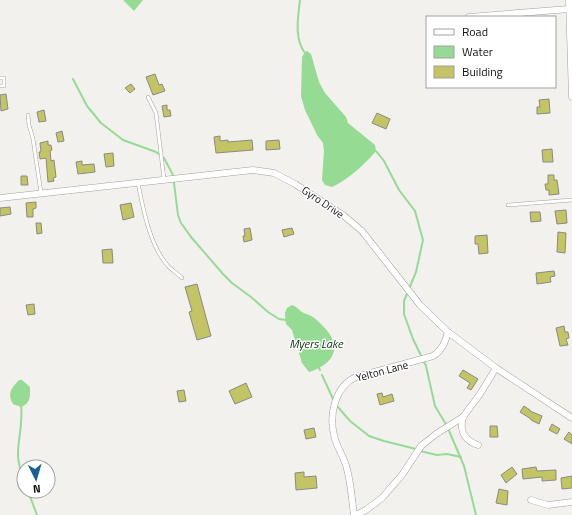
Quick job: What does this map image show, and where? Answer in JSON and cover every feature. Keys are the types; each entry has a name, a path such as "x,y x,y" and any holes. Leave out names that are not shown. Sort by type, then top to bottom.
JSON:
{"street":[{"path":"569,0 572,97"},
{"path":"480,16 569,8"},
{"name":"Gyro Drive","path":"0,198 253,170 274,173 295,184 334,209 362,231 420,306 448,332 496,368 572,418"},
{"name":"Yelton Lane","path":"355,515 347,468 334,435 333,413 340,391 346,382 356,377 433,356 438,353 444,344 448,332"},
{"path":"478,446 471,443 464,436 461,424 463,417 480,394 496,368"},
{"path":"355,515 366,510 386,494 402,475 421,446 436,434 463,417"},
{"path":"531,500 548,505 572,502"}],"lane":[{"path":"0,78 4,78 4,86 0,86"},
{"path":"148,97 156,113 164,180"},
{"path":"28,115 41,193"},
{"path":"138,182 146,218 156,249 168,266 182,278"},
{"path":"508,205 572,200"}],"water":[{"path":"123,0 143,0 134,11"},
{"path":"307,51 311,54 319,82 325,93 346,117 348,123 375,145 376,151 356,171 332,187 325,185 322,180 324,151 323,143 317,135 305,110 301,96 302,57"},
{"name":"Myers Lake","path":"292,305 317,320 329,333 333,340 333,354 330,359 318,369 309,372 302,363 292,330 286,324 285,313 287,308"},
{"path":"19,380 22,380 30,387 30,397 28,402 21,407 13,404 10,397 12,388"}],"building":[{"path":"155,74 159,85 162,84 165,91 153,95 146,77"},
{"path":"131,84 135,89 130,93 125,88"},
{"path":"6,94 8,109 1,111 0,95"},
{"path":"549,99 550,113 537,114 537,107 540,107 539,100"},
{"path":"167,105 167,110 170,110 171,116 164,117 162,106"},
{"path":"44,110 46,121 39,122 37,112"},
{"path":"377,113 390,119 386,129 372,123"},
{"path":"62,131 64,141 58,142 56,133"},
{"path":"220,136 220,141 228,140 228,142 252,140 253,150 216,153 214,137"},
{"path":"279,140 280,149 266,150 266,141"},
{"path":"48,141 48,145 51,145 51,161 54,160 56,177 53,178 54,181 48,182 46,158 40,159 39,152 41,152 40,143"},
{"path":"552,149 553,162 543,162 542,150"},
{"path":"113,153 114,166 106,167 104,154"},
{"path":"82,161 82,165 94,164 95,172 78,174 76,162"},
{"path":"548,175 554,175 554,180 557,180 559,194 549,195 549,190 546,190 545,184 548,184"},
{"path":"21,176 27,176 28,185 21,185"},
{"path":"36,202 36,208 33,209 33,217 27,217 26,203"},
{"path":"131,203 134,217 123,220 120,205"},
{"path":"10,207 11,214 0,216 0,208"},
{"path":"566,210 567,223 557,224 555,211"},
{"path":"530,212 540,212 541,221 531,222"},
{"path":"36,223 41,223 42,233 37,234"},
{"path":"250,228 252,240 244,242 244,229"},
{"path":"292,228 294,234 284,237 282,230"},
{"path":"558,232 566,233 565,253 557,252"},
{"path":"487,235 488,253 479,254 478,244 475,244 475,236"},
{"path":"112,249 113,263 103,263 102,250"},
{"path":"554,271 555,276 550,277 551,282 537,284 536,273"},
{"path":"197,284 211,336 197,340 189,312 192,311 185,287"},
{"path":"34,304 35,314 28,315 26,305"},
{"path":"564,326 565,332 568,332 569,338 566,339 568,345 560,346 556,328"},
{"path":"463,370 478,379 471,390 467,388 470,383 459,376"},
{"path":"246,383 252,397 235,404 229,391"},
{"path":"184,390 186,401 179,402 177,391"},
{"path":"382,393 383,397 392,394 394,401 380,405 377,394"},
{"path":"524,406 530,411 542,416 539,424 520,412"},
{"path":"552,424 560,429 557,434 549,430"},
{"path":"490,426 497,426 498,437 490,437"},
{"path":"314,428 316,437 306,439 304,430"},
{"path":"569,432 572,435 572,444 564,439"},
{"path":"512,467 517,474 506,483 501,475"},
{"path":"536,467 537,471 556,470 556,480 542,481 542,477 523,479 522,469"},
{"path":"304,472 304,477 316,476 317,488 296,490 295,473"},
{"path":"572,476 572,488 562,489 561,478"},
{"path":"499,489 508,491 507,505 496,503"}],"waterway":[{"path":"300,0 298,35 299,41 305,53"},
{"path":"73,79 87,106 101,123 123,140 156,152 164,158 173,175 178,215 181,223 223,274 268,312 279,319 286,320"},
{"path":"374,151 376,151 384,161 399,190 415,211 423,240 416,272 404,301 404,314 413,339 426,366 435,406 447,426 464,466 476,515"},
{"path":"318,366 320,370"},
{"path":"322,375 334,401"},
{"path":"18,459 21,405"},
{"path":"337,406 350,421 369,436 416,449"},
{"path":"420,451 437,455 447,454 461,457"},
{"path":"31,499 37,515"}]}
